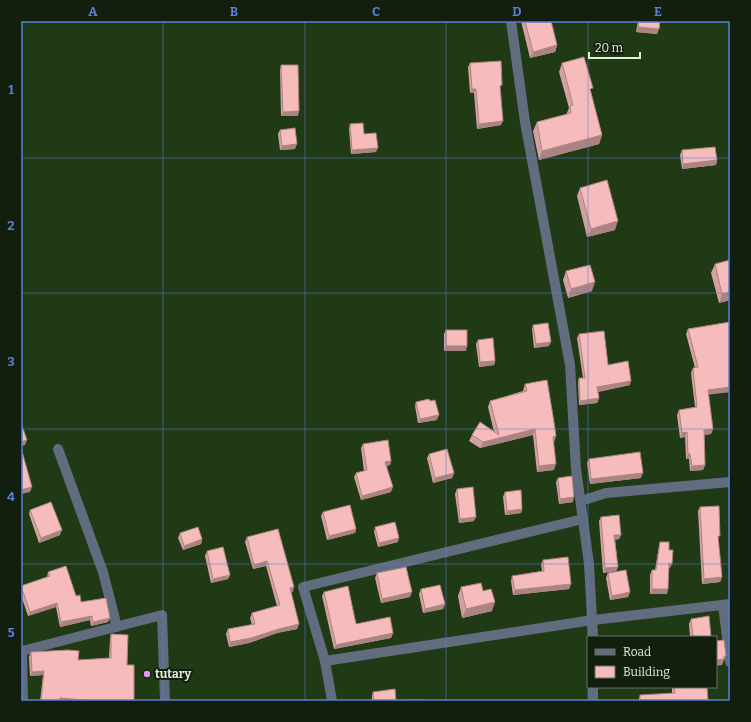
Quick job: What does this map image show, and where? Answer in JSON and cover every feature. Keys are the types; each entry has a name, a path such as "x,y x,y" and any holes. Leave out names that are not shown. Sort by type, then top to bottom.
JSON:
{"street":[{"path":"511,21 525,122 570,366 576,469 583,519 593,620 593,636"},
{"path":"58,449 103,572 117,627"},
{"path":"581,501 606,493 730,482"},
{"path":"332,701 325,661 303,587 583,519"},
{"path":"325,661 593,620 727,604 730,662"},
{"path":"23,701 22,651 162,615 165,701"},
{"path":"593,688 593,701"}],"building":[{"path":"525,21 551,21 557,45 533,52"},
{"path":"639,21 660,21 659,29 638,27"},
{"path":"584,57 593,88 590,89 602,135 542,151 537,122 571,113 570,106 573,105 562,63"},
{"path":"501,61 502,85 500,86 503,121 479,124 476,89 472,89 470,63"},
{"path":"281,65 298,65 299,111 283,112"},
{"path":"363,123 364,134 376,133 378,148 352,150 350,124"},
{"path":"295,128 297,144 282,146 280,130"},
{"path":"715,147 717,160 683,164 682,150"},
{"path":"607,180 618,221 591,229 580,188"},
{"path":"730,260 730,292 722,294 715,264"},
{"path":"590,265 595,282 571,289 566,271"},
{"path":"730,322 730,387 708,390 713,429 704,430 705,465 692,466 690,454 688,454 687,432 682,433 679,410 697,407 693,368 698,367 688,329"},
{"path":"548,323 551,342 536,344 533,325"},
{"path":"446,330 467,330 467,346 446,346"},
{"path":"604,331 608,365 628,361 631,381 597,387 599,398 580,401 579,378 585,378 579,334"},
{"path":"493,338 495,361 480,362 478,340"},
{"path":"547,380 556,436 553,437 556,464 539,466 535,429 483,442 472,435 480,422 499,435 490,401 527,391 525,384"},
{"path":"429,399 430,401 435,400 439,415 420,419 416,402"},
{"path":"21,423 27,440 21,442"},
{"path":"388,440 391,461 385,462 393,487 362,496 356,473 367,470 363,444"},
{"path":"21,448 32,487 21,490"},
{"path":"447,449 454,473 435,478 429,454"},
{"path":"640,452 643,473 591,479 589,459"},
{"path":"572,476 574,497 560,499 558,478"},
{"path":"473,487 476,517 460,519 457,489"},
{"path":"521,490 522,509 507,511 505,492"},
{"path":"51,502 62,530 41,538 30,510"},
{"path":"350,505 356,529 329,536 323,512"},
{"path":"719,506 720,536 718,536 722,577 704,579 700,507"},
{"path":"619,515 621,535 614,535 618,567 605,568 601,517"},
{"path":"395,522 399,538 379,543 375,527"},
{"path":"198,527 202,539 184,546 180,533"},
{"path":"278,529 294,587 290,588 299,624 251,638 230,642 228,629 255,624 252,613 280,605 267,561 254,565 247,537"},
{"path":"660,542 669,542 669,550 673,550 672,564 669,563 668,589 652,589 652,570 656,570"},
{"path":"223,547 230,575 213,579 207,551"},
{"path":"568,557 571,584 515,590 512,576 544,571 543,560"},
{"path":"66,566 76,596 80,595 81,602 106,598 110,618 93,622 92,616 61,622 57,603 30,612 21,586 50,576 48,572"},
{"path":"406,567 412,592 382,599 377,573"},
{"path":"626,570 630,592 612,596 608,573"},
{"path":"481,583 483,591 491,589 495,602 466,609 461,587"},
{"path":"440,585 445,604 425,609 421,589"},
{"path":"348,586 356,624 390,617 393,633 336,645 324,592"},
{"path":"709,616 711,636 693,636 691,619"},
{"path":"111,634 128,635 127,665 134,665 134,701 95,701 60,698 60,701 41,701 44,671 32,672 31,652 68,650 79,651 78,660 111,658"},
{"path":"724,640 726,656 724,656 724,659 717,660 717,641"},
{"path":"674,688 707,688 708,701 640,701 640,695 675,693"},
{"path":"395,689 396,701 374,701 373,692"},
{"path":"426,700 426,701 404,701"}],"place":[{"name":"tutary","path":"147,674"}]}
